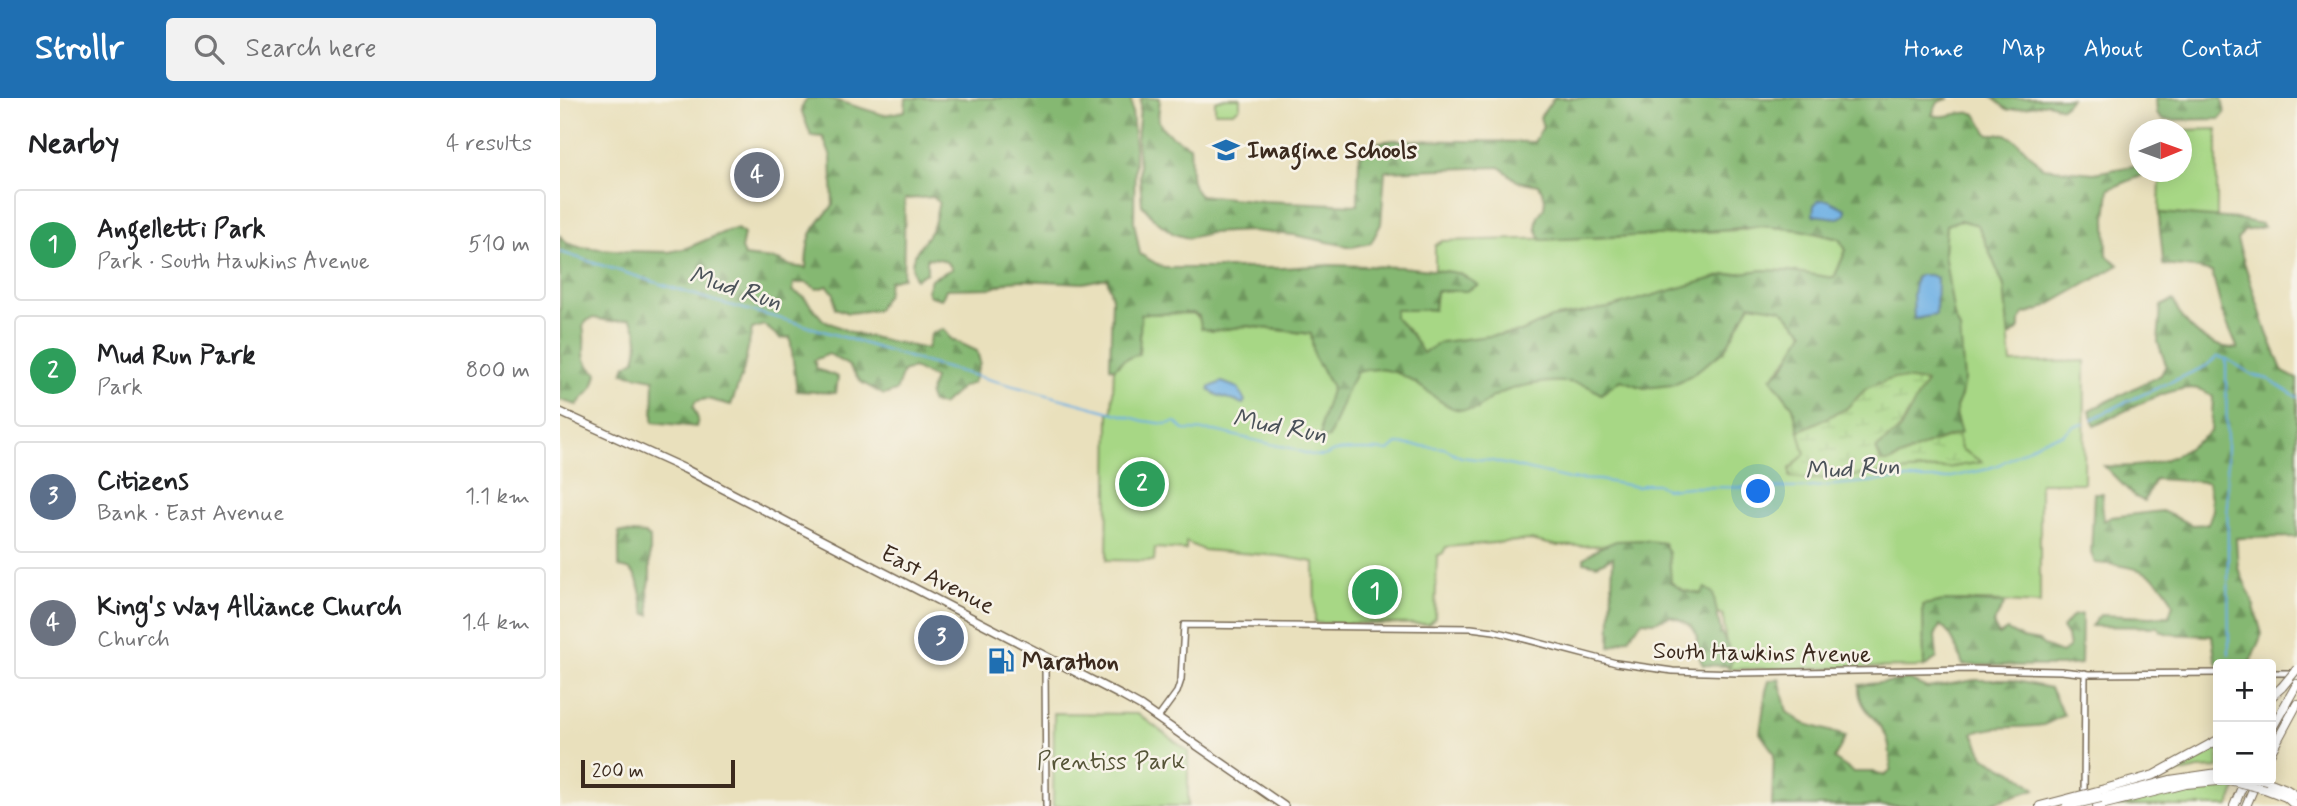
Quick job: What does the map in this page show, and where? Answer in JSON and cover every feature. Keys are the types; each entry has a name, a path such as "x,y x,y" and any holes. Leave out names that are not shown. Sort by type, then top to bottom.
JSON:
{"highway":[{"path":"2276,692 2297,671"},
{"path":"2276,722 2296,686"},
{"path":"2276,743 2297,704"},
{"path":"2100,800 2154,775 2213,743"},
{"path":"2100,800 2170,780 2213,774"},
{"path":"2040,806 2100,800 2213,781"},
{"path":"2234,806 2243,785"},
{"path":"2246,806 2256,785"},
{"path":"2268,785 2297,806"},
{"path":"2270,785 2297,796"}],"main road":[{"name":"East Avenue","path":"560,412 685,469 1122,696 1284,806"}],"street":[{"name":"South Hawkins Avenue","path":"1158,718 1179,687 1183,671 1184,625 1471,628 1494,631 1627,665 1673,671 1738,673 1970,669 2085,673 2213,673"},
{"path":"1044,656 1046,806"},
{"path":"2276,673 2297,671"},
{"path":"2084,806 2085,673"}],"green space":[{"path":"807,98 828,98 884,115 905,111 906,98 1131,98 1135,148 1134,222 1140,254 1164,268 1283,268 1329,265 1401,267 1461,274 1478,285 1466,291 1436,291 1434,310 1395,310 1395,317 1411,334 1423,353 1441,342 1521,332 1551,318 1608,308 1725,275 1762,270 1834,278 1846,250 1839,239 1801,230 1761,226 1677,234 1541,240 1536,228 1545,198 1539,185 1517,181 1500,167 1385,171 1381,224 1371,243 1352,247 1294,235 1250,231 1210,233 1188,238 1174,234 1155,220 1142,205 1137,140 1141,98 1160,98 1158,116 1161,125 1172,136 1190,146 1191,178 1199,195 1263,201 1358,205 1359,156 1379,142 1534,142 1543,127 1540,117 1554,98 1950,98 1938,102 1932,115 1976,114 1988,134 2006,134 2018,142 2043,168 2094,173 2129,167 2129,181 2109,189 2106,218 2107,256 2119,265 2040,310 2023,314 2020,328 2009,337 2004,286 1978,225 1960,220 1946,225 1944,253 1954,316 1960,329 1964,380 1956,407 1961,433 1926,445 1890,462 1881,462 1876,449 1900,429 1867,388 1846,409 1799,431 1793,407 1771,378 1785,365 1804,332 1781,309 1750,304 1724,351 1690,376 1672,385 1644,388 1621,380 1601,394 1575,383 1545,383 1514,389 1487,401 1478,409 1464,410 1447,405 1397,373 1379,369 1357,372 1329,438 1321,440 1321,423 1332,387 1314,357 1311,334 1248,326 1212,331 1201,328 1199,316 1193,313 1141,314 1139,354 1123,360 1114,369 1110,367 1112,298 1107,278 1083,283 1010,281 993,288 946,289 942,299 930,296 927,291 931,279 952,269 942,260 927,258 927,273 915,279 912,270 914,255 934,224 939,202 933,197 905,199 903,277 889,281 887,294 877,310 848,313 835,308 834,294 828,286 817,289 807,283 794,283 793,291 804,297 823,320 852,333 927,349 931,334 944,329 951,339 977,351 980,362 973,383 962,387 942,405 932,403 929,396 934,378 913,368 903,372 896,391 884,395 861,382 849,366 829,354 814,360 817,369 838,377 836,393 797,391 790,337 781,339 764,325 752,329 743,372 731,405 707,399 696,401 693,407 698,419 696,427 653,422 654,379 623,373 626,365 635,360 638,339 636,329 630,319 613,321 595,318 583,326 585,358 597,373 594,385 577,405 560,400 560,236 566,243 579,247 669,252 737,229 744,234 741,249 744,256 778,260 791,266 806,268 812,233 833,206 831,157 823,137 811,136 801,109"},
{"path":"1240,98 1240,107 1233,112 1215,112 1215,101"},
{"path":"1993,98 2071,98 2062,108 2048,103 2008,110"},
{"path":"2156,98 2222,98 2225,113 2220,119 2192,119 2162,119 2157,114"},
{"path":"2217,129 2217,218 2159,213 2160,182 2192,182 2192,130"},
{"path":"2159,213 2238,219 2264,227 2244,231 2237,240 2267,333 2283,372 2297,379 2297,537 2236,538 2238,568 2252,599 2262,634 2252,659 2215,659 2212,636 2169,634 2160,631 2158,627 2091,626 2100,615 2169,616 2173,604 2160,583 2142,571 2095,563 2091,553 2094,493 2103,493 2104,521 2111,517 2162,511 2192,525 2208,524 2213,510 2208,482 2155,479 2144,501 2135,497 2104,466 2149,464 2186,450 2211,431 2213,397 2204,391 2187,388 2160,395 2094,426 2090,410 2161,375 2166,365 2158,342 2161,306 2173,300 2184,320 2198,335 2216,345 2238,349 2222,312 2212,272 2163,265"},
{"path":"1960,220 1978,225 2004,286 2011,363 2085,361 2084,483 2040,483 2040,604 1966,601 1923,605 1924,667 1728,669 1723,615 1664,591 1648,545 1558,546 1530,540 1446,547 1443,553 1437,556 1435,618 1429,624 1315,623 1314,562 1279,556 1203,550 1186,542 1186,550 1155,548 1154,561 1107,560 1109,412 1112,412 1114,369 1123,360 1139,354 1140,314 1193,313 1212,331 1248,326 1311,334 1395,317 1394,310 1433,310 1436,291 1466,291 1466,279 1461,274 1435,270 1435,246 1441,241 1614,237 1739,230 1761,226 1801,230 1839,239 1846,250 1832,283 1804,335 1771,378 1793,407 1805,454 1790,469 1790,476 1812,479 1946,468 1981,462 1961,449 1953,422 1951,302 1944,253 1946,225"},
{"path":"1894,378 1926,382 1900,429 1876,449 1881,462 1890,462 1957,434 1961,449 1982,462 1946,468 1812,479 1790,477 1790,469 1805,454 1799,431 1846,409 1867,388"},
{"path":"619,532 645,534 650,538 650,615 646,614 634,573 619,567"},
{"path":"1616,541 1664,543 1669,553 1671,582 1682,590 1701,594 1705,588 1713,593 1721,632 1733,658 1730,666 1703,665 1695,631 1683,621 1671,616 1653,622 1642,621 1629,638 1610,647 1613,557 1597,565 1584,562 1584,558"},
{"path":"1943,601 2005,603 1993,624 1999,635 2007,630 2022,638 2039,641 2061,653 2069,648 2062,628 2072,616 2082,614 2081,664 1963,665 1957,648 1940,625 1935,636 1937,658 1924,667 1923,605"},
{"path":"1779,678 1787,712 1803,723 1846,736 1834,759 1853,772 1875,772 1885,776 1891,770 1886,736 1861,700 1859,685 1909,680 1927,688 1975,680 2011,680 2050,688 2064,715 2043,725 1973,733 1984,757 2020,776 2035,789 1983,806 1772,806 1774,753 1760,733 1769,681"},
{"name":"Prentiss Park","path":"1054,713 1138,714 1188,751 1188,806 1053,806"},
{"path":"2213,749 2213,768 2163,777"},
{"path":"2236,787 2229,806 2114,806 2180,791"}],"water":[{"path":"1828,200 1846,209 1845,215 1838,218 1813,215 1814,205"},
{"path":"1921,275 1937,278 1936,315 1914,319 1913,294 1916,278"},
{"path":"1222,382 1238,388 1245,401 1243,404 1209,390"}],"waterway":[{"name":"Mud Run","path":"560,252 714,301 924,362 1144,421 1166,424 1176,422 1184,430 1215,431 1316,456 1344,450 1389,451 1397,444 1444,448 1461,457 1492,461 1569,479 1599,480 1638,487 1657,484 1665,489 1802,488 1900,479 1942,479 1984,470 2045,439 2062,435 2074,426 2084,424"},
{"name":"Mud Run","path":"2092,419 2206,366 2217,357 2227,359 2253,375 2268,379 2297,397"},
{"path":"2226,359 2229,654"}],"place":[{"name":"Imagine Schools","path":"1226,150"},
{"name":"King's Way Alliance Church","path":"757,175"},
{"name":"Mud Run Park","path":"1142,484"},
{"name":"Angelletti Park","path":"1375,592"},
{"name":"Citizens","path":"941,638"},
{"name":"Marathon","path":"1001,661"}]}
